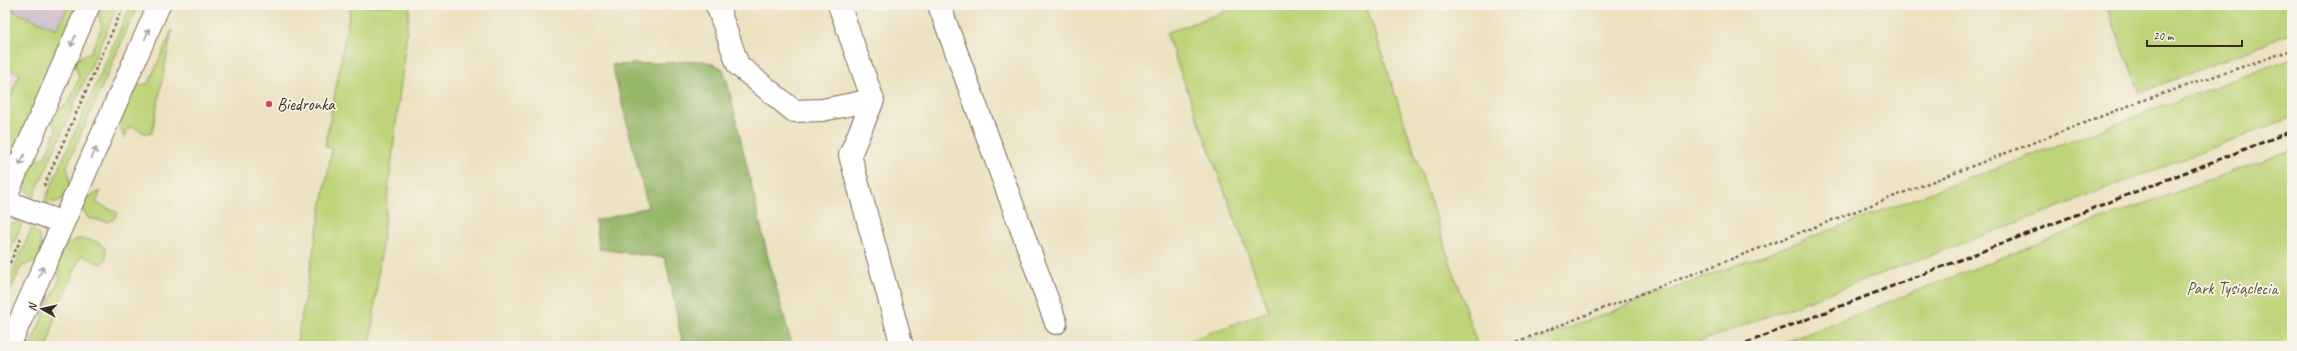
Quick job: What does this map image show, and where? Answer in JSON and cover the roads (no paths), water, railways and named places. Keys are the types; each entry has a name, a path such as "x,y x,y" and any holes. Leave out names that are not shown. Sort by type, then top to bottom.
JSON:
{"street":[{"path":"63,223 5,199 89,5"},
{"path":"9,346 159,5"},
{"path":"717,5 738,65 794,111 822,110 873,100"},
{"path":"839,5 873,100 850,156 902,346"},
{"path":"939,5 1056,323"}],"railway":[{"path":"1738,346 2292,131"}],"place":[{"name":"Biedronka","path":"269,104"}],"park label":[{"name":"Park Tysiąclecia","path":"2232,288"}]}
